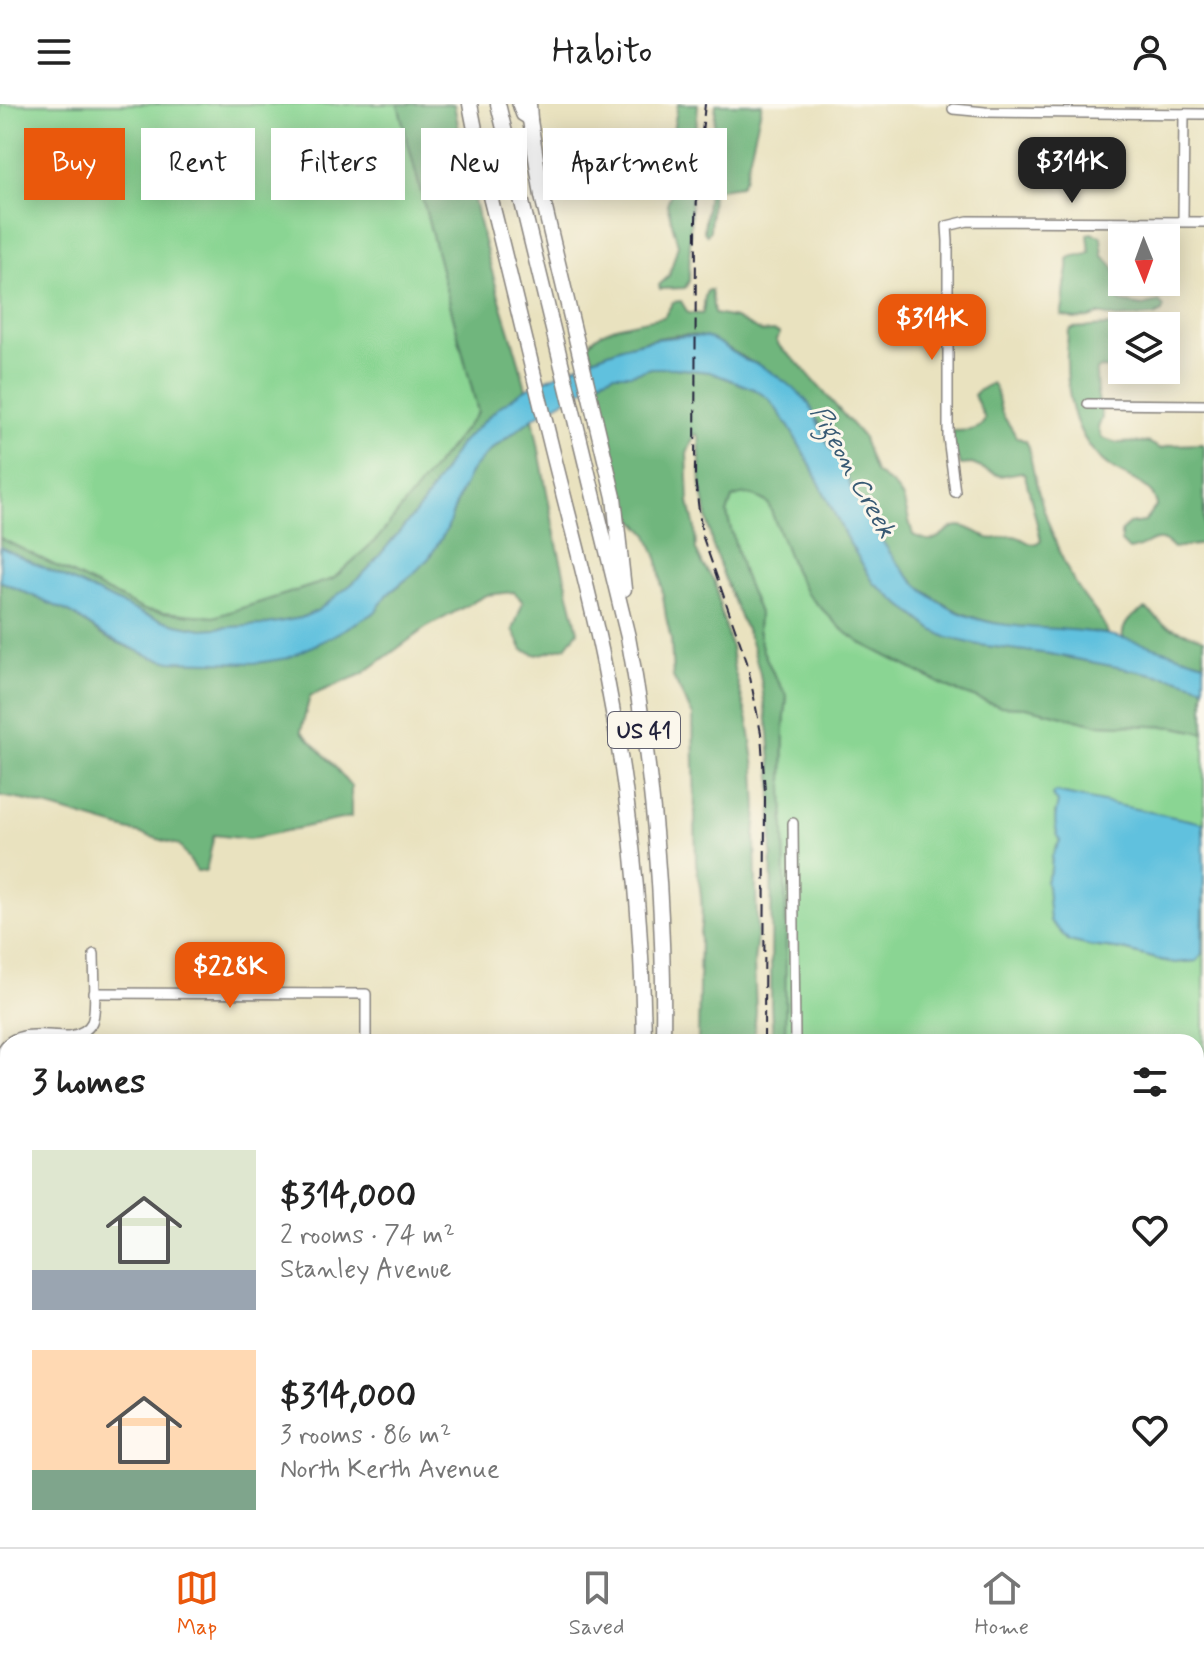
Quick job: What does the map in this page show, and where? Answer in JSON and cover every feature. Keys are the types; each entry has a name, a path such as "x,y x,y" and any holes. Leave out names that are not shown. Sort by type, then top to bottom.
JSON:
{"main road":[{"name":"US 41","path":"470,104 482,165 603,661 625,791 639,919 644,1034"},
{"name":"US 41","path":"498,104 628,637 643,721 653,796 663,1034"},
{"path":"529,104 542,196 614,497 628,637"}],"street":[{"path":"518,104 522,115 530,120"},
{"path":"953,109 1204,114"},
{"path":"1183,221 1184,114"},
{"path":"955,492 948,437 947,226 968,221 1204,222"},
{"path":"1088,404 1204,405"},
{"path":"793,823 795,1034"},
{"path":"75,1034 91,1025 93,1019 94,954"},
{"path":"94,993 366,994 366,1034"}],"green space":[{"path":"0,104 398,104 404,128 271,128 271,200 405,200 405,131 478,412 378,538 333,579 214,617 144,610 0,538"},
{"path":"398,104 454,104 459,128 421,128 421,193 405,128"},
{"path":"678,104 698,104 696,128 674,128"},
{"path":"716,104 762,104 745,177 740,186 727,188 727,128 714,128"},
{"path":"423,200 474,200 526,389 499,407 460,444 423,504 353,583 317,611 301,618 262,625 202,629 145,615 0,547 0,538 144,610 214,617 333,579 378,538 478,412"},
{"path":"668,200 691,200 689,281 685,288 660,289 659,285 669,276 678,245"},
{"path":"707,200 712,200 710,230 707,235 704,232"},
{"path":"1088,234 1101,236 1103,256 1108,261 1108,296 1118,296 1120,302 1143,306 1159,302 1164,307 1162,312 1108,312 1108,316 1099,314 1074,319 1061,315 1068,259 1090,253"},
{"path":"708,290 711,290 714,314 735,318 762,332 779,333 776,340 780,347 801,366 862,436 875,472 893,485 903,498 913,535 922,539 936,539 959,526 991,539 1013,536 1033,544 1041,540 1025,475 1021,472 1000,476 972,464 961,465 954,449 953,431 972,430 983,423 985,419 974,395 992,383 1005,418 1016,437 1026,441 1029,447 1041,500 1062,557 1108,634 986,621 937,600 898,565 878,536 853,493 841,458 825,437 819,422 757,364 721,344 695,335 681,335 634,344 593,358 588,345 603,332 664,317 673,302 681,301 688,313 702,314"},
{"path":"1108,326 1108,368 1100,368 1096,372 1102,418 1098,428 1102,438 1117,443 1148,442 1161,449 1171,445 1203,444 1204,544 1173,548 1157,540 1129,550 1121,542 1121,531 1129,524 1144,522 1157,505 1151,492 1100,459 1079,427 1072,409 1067,371 1068,332 1072,328"},
{"path":"651,368 710,372 754,389 769,399 788,425 846,537 874,583 933,630 979,645 1050,654 1179,679 1204,687 1204,733 1175,727 1097,724 1026,707 999,706 951,689 861,643 843,630 806,593 768,503 751,495 732,498 727,513 743,574 759,613 762,649 787,696 783,785 785,1034 773,1034 772,777 769,733 760,674 751,641 712,544 701,486 699,436 695,434 687,454 689,502 696,550 715,582 731,648 748,721 757,810 754,1034 698,1034 702,907 696,863 693,716 673,677 671,639 658,561 648,535 629,514 625,504 598,381 614,374 631,374"},
{"path":"533,418 556,540 578,631 566,647 537,655 523,650 513,630 523,602 514,592 486,595 427,627 362,674 310,696 301,731 351,786 351,817 249,839 214,835 206,871 197,871 179,845 28,801 0,796 0,581 71,613 107,638 152,657 168,661 257,663 288,657 375,612 388,594 429,558 447,529 463,486 480,459"},
{"path":"742,493 768,503 806,593 843,630 861,643 951,689 999,706 1026,707 1097,724 1175,727 1204,733 1204,835 1203,832 1059,803 1055,813 1060,841 1052,856 1046,881 1047,887 1090,946 1123,950 1172,963 1197,961 1202,955 1204,874 1204,1034 785,1034 783,785 787,696 762,649 759,613 743,574 727,513 732,498"},
{"path":"1145,609 1166,625 1204,639 1204,663 1123,639 1126,624"}],"water":[{"path":"686,336 715,341 771,372 806,400 825,439 841,458 853,493 888,551 930,596 967,616 989,622 1104,634 1204,663 1204,687 1179,679 1050,654 979,645 948,638 933,630 874,583 846,537 788,425 769,399 754,389 710,372 674,368 614,374 598,381 533,418 489,451 471,471 447,529 429,558 388,594 375,612 288,658 257,663 168,661 152,657 107,637 71,613 0,581 0,547 145,615 176,624 202,629 262,625 301,618 317,611 368,569 423,504 460,444 499,407 526,389 593,358 625,346"},
{"path":"1055,792 1203,823 1202,955 1197,961 1172,963 1123,950 1069,941 1050,921 1046,881 1052,856 1060,841 1055,822 1058,803 1052,796"}],"railway":[{"path":"705,104 696,220 695,478 702,535 747,662 761,733 765,792 764,1034"}],"water label":[{"name":"Pigeon Creek","path":"854,471"}]}
